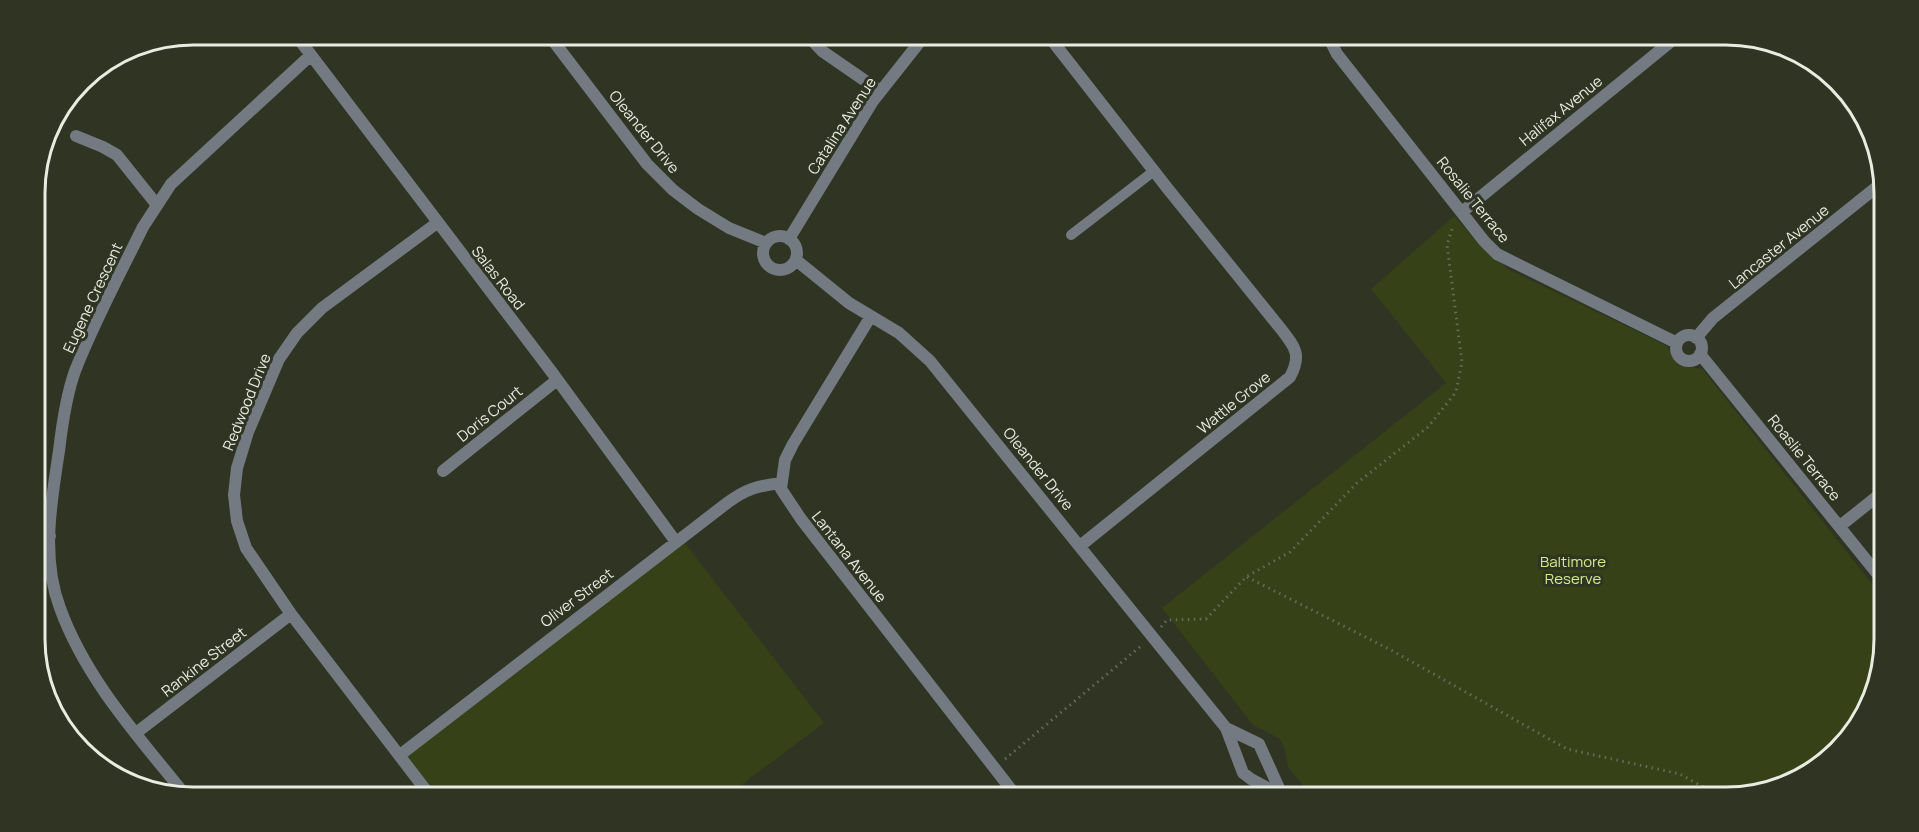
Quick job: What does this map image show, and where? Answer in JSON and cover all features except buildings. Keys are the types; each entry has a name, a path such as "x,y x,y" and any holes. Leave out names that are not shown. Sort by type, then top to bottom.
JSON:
{"street":[{"name":"Salas Road","path":"303,45 557,380 676,542"},
{"name":"Oleander Drive","path":"556,45 647,164 673,190 729,228 766,243"},
{"path":"816,45 880,91"},
{"name":"Catalina Avenue","path":"789,239 880,91 917,45"},
{"name":"Wattle Grove","path":"1056,45 1293,344 1296,354 1296,367 1290,377 1080,546"},
{"name":"Rosalie Terrace","path":"1332,45 1337,54 1484,241 1497,254 1677,343"},
{"name":"Halifax Avenue","path":"1462,212 1667,45"},
{"name":"Eugene Crescent","path":"178,786 103,691 73,638 60,609 52,583 49,558 51,507 62,427 75,372 143,227 171,184 311,55"},
{"path":"76,136 117,155 157,205"},
{"name":"Lancaster Avenue","path":"1696,338 1713,318 1874,189"},
{"name":"Redwood Drive","path":"424,787 291,614 246,548 237,521 234,495 237,468 248,432 279,359 297,333 322,308 437,223"},
{"path":"783,236 789,239 797,249 796,260 786,270 773,269 764,259 763,252 766,243 775,237 783,236"},
{"name":"Oleander Drive","path":"796,260 849,303 899,333 930,361 1226,728 1243,773 1265,787"},
{"path":"781,483 785,460 793,444 871,316"},
{"path":"1689,335 1696,338 1701,344 1700,354 1692,361 1682,360 1676,352 1677,343 1684,336 1689,335"},
{"name":"Roaslie Terrace","path":"1700,354 1874,569"},
{"name":"Doris Court","path":"443,471 557,380"},
{"name":"Oliver Street","path":"400,755 743,491 759,485 781,483"},
{"name":"Lantana Avenue","path":"781,483 785,497 801,519 1009,787"},
{"path":"1840,526 1874,499"},
{"path":"45,536 50,536"},
{"name":"Rankine Street","path":"136,734 291,614"},
{"name":"Oleander Drive","path":"1226,728 1259,744 1278,787"}],"lane":[{"path":"1071,235 1154,171"}],"path":[{"path":"994,768 1152,637 1167,620 1206,619 1246,577 1290,552 1357,483 1428,427 1456,392 1462,362 1447,245 1451,230 1462,212"},
{"path":"1246,577 1391,650 1567,749 1680,774 1703,787"}],"green space":[{"name":"Baltimore Reserve","path":"1454,216 1479,244 1508,269 1665,345 1680,364 1703,370 1874,586 1873,658 1869,677 1854,713 1831,744 1791,772 1755,784 1735,787 1304,787 1288,767 1285,749 1279,738 1253,725 1162,608 1446,383 1371,289"},
{"path":"681,538 824,723 738,787 424,787 400,755"}]}
